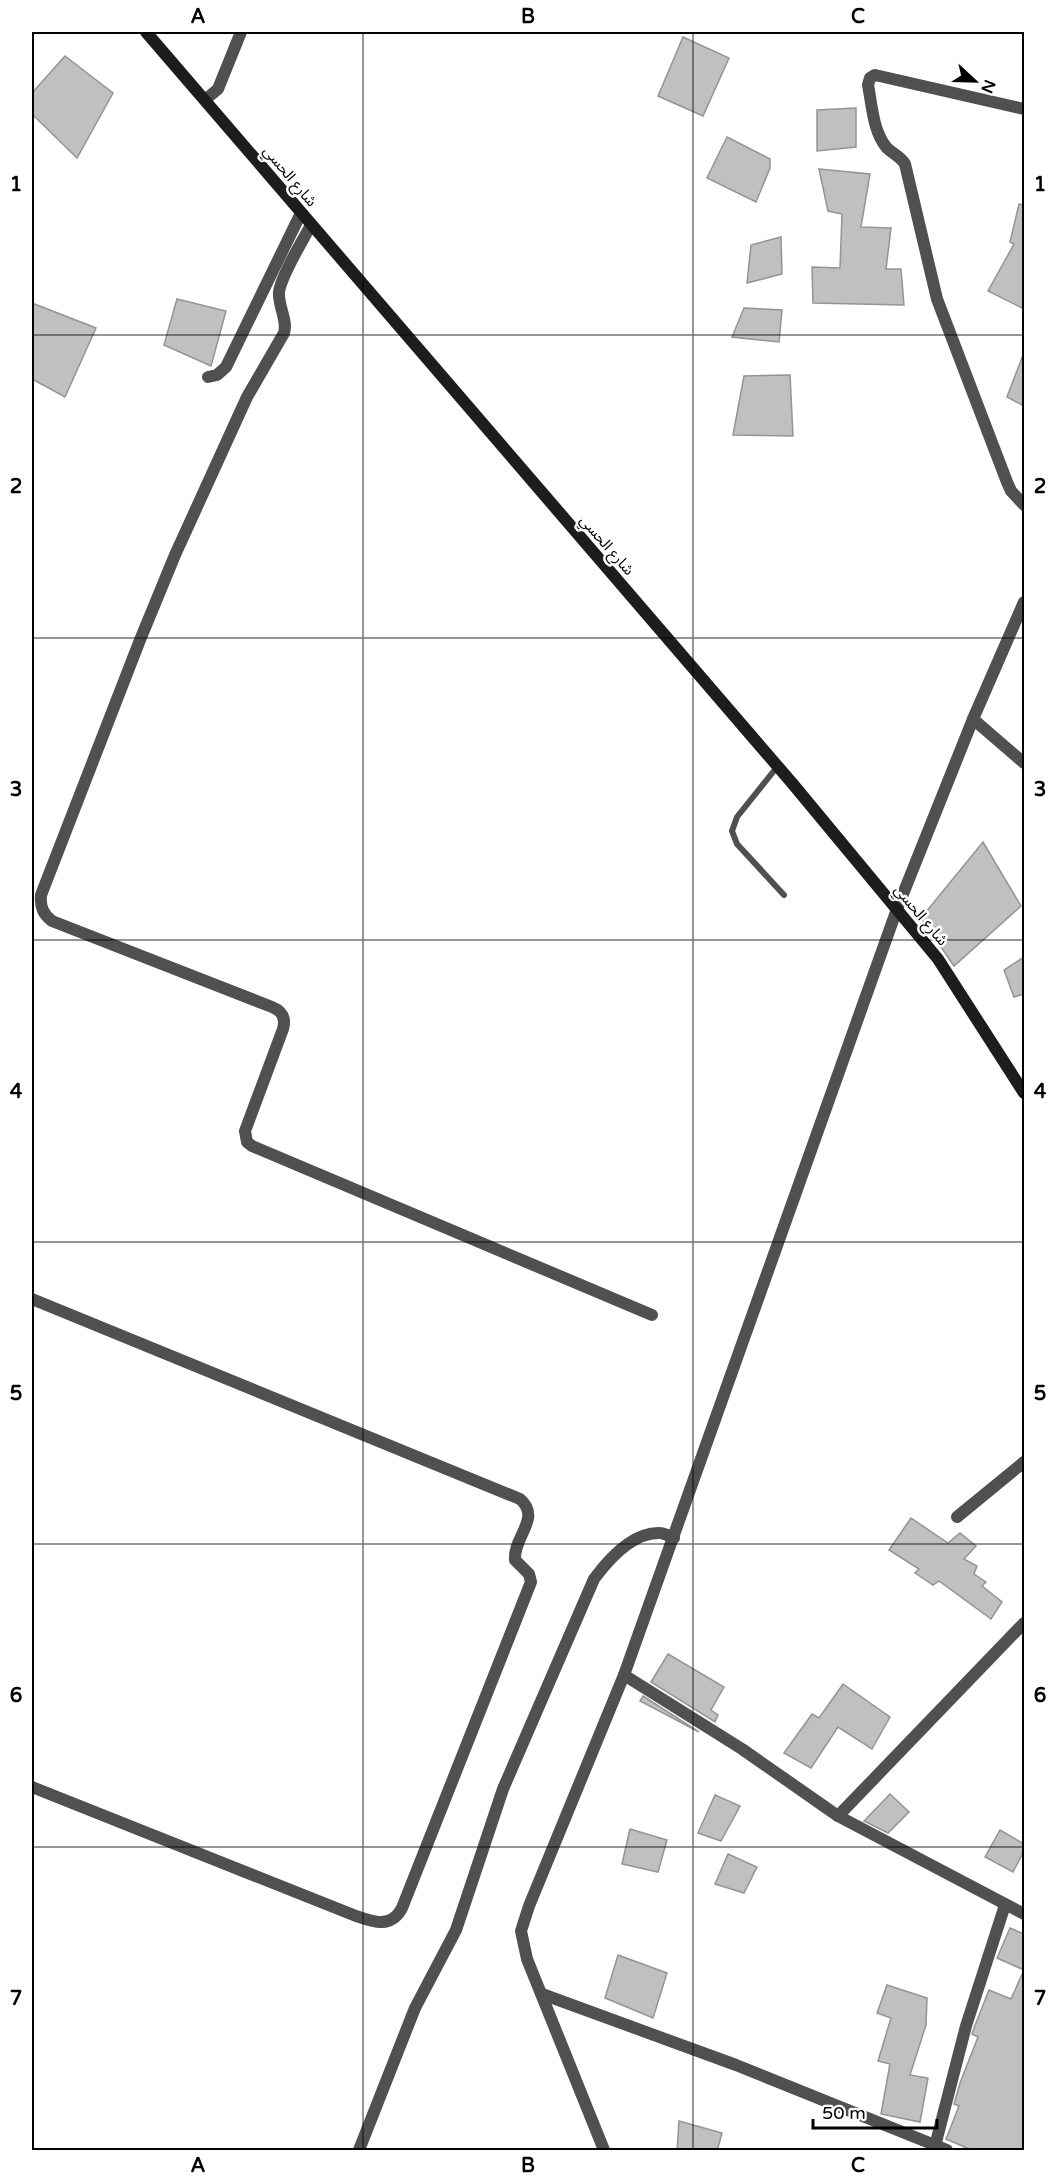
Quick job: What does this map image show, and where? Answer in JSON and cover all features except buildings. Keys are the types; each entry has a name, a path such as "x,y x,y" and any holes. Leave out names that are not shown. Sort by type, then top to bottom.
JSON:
{"street":[{"name":"شارع الحسي","path":"146,32 778,766 897,909 946,971 1024,1093"},
{"path":"206,99 218,89 241,32"},
{"path":"1024,109 875,75 870,78 868,85 877,130 888,149 905,164 938,299 965,373 1006,482 1024,505"},
{"path":"208,377 217,375 226,367 301,213"},
{"path":"311,225 280,290 281,310 286,324 284,333 248,397 175,555 41,895 41,908 52,921 262,1002 282,1012 283,1029 245,1131 245,1136 252,1146 652,1315"},
{"path":"604,2151 527,1959 521,1930 624,1675 897,909 973,719 1021,621 1024,602"},
{"path":"973,719 1024,763"},
{"path":"32,1299 520,1499 528,1507 529,1518 516,1544 515,1560 529,1574 531,1582 402,1908 391,1921 379,1923 356,1916 32,1787"},
{"path":"957,1517 1024,1462"},
{"path":"359,2151 415,2008 456,1930 503,1789 594,1579 606,1562 636,1539 649,1534 661,1533 674,1538"},
{"path":"838,1816 1024,1623"},
{"path":"624,1675 742,1749 838,1816 1024,1914"},
{"path":"542,1994 736,2065 941,2148 966,2026 1005,1905"}],"lane":[{"path":"778,766 737,817 732,831 737,844 784,895"}]}
